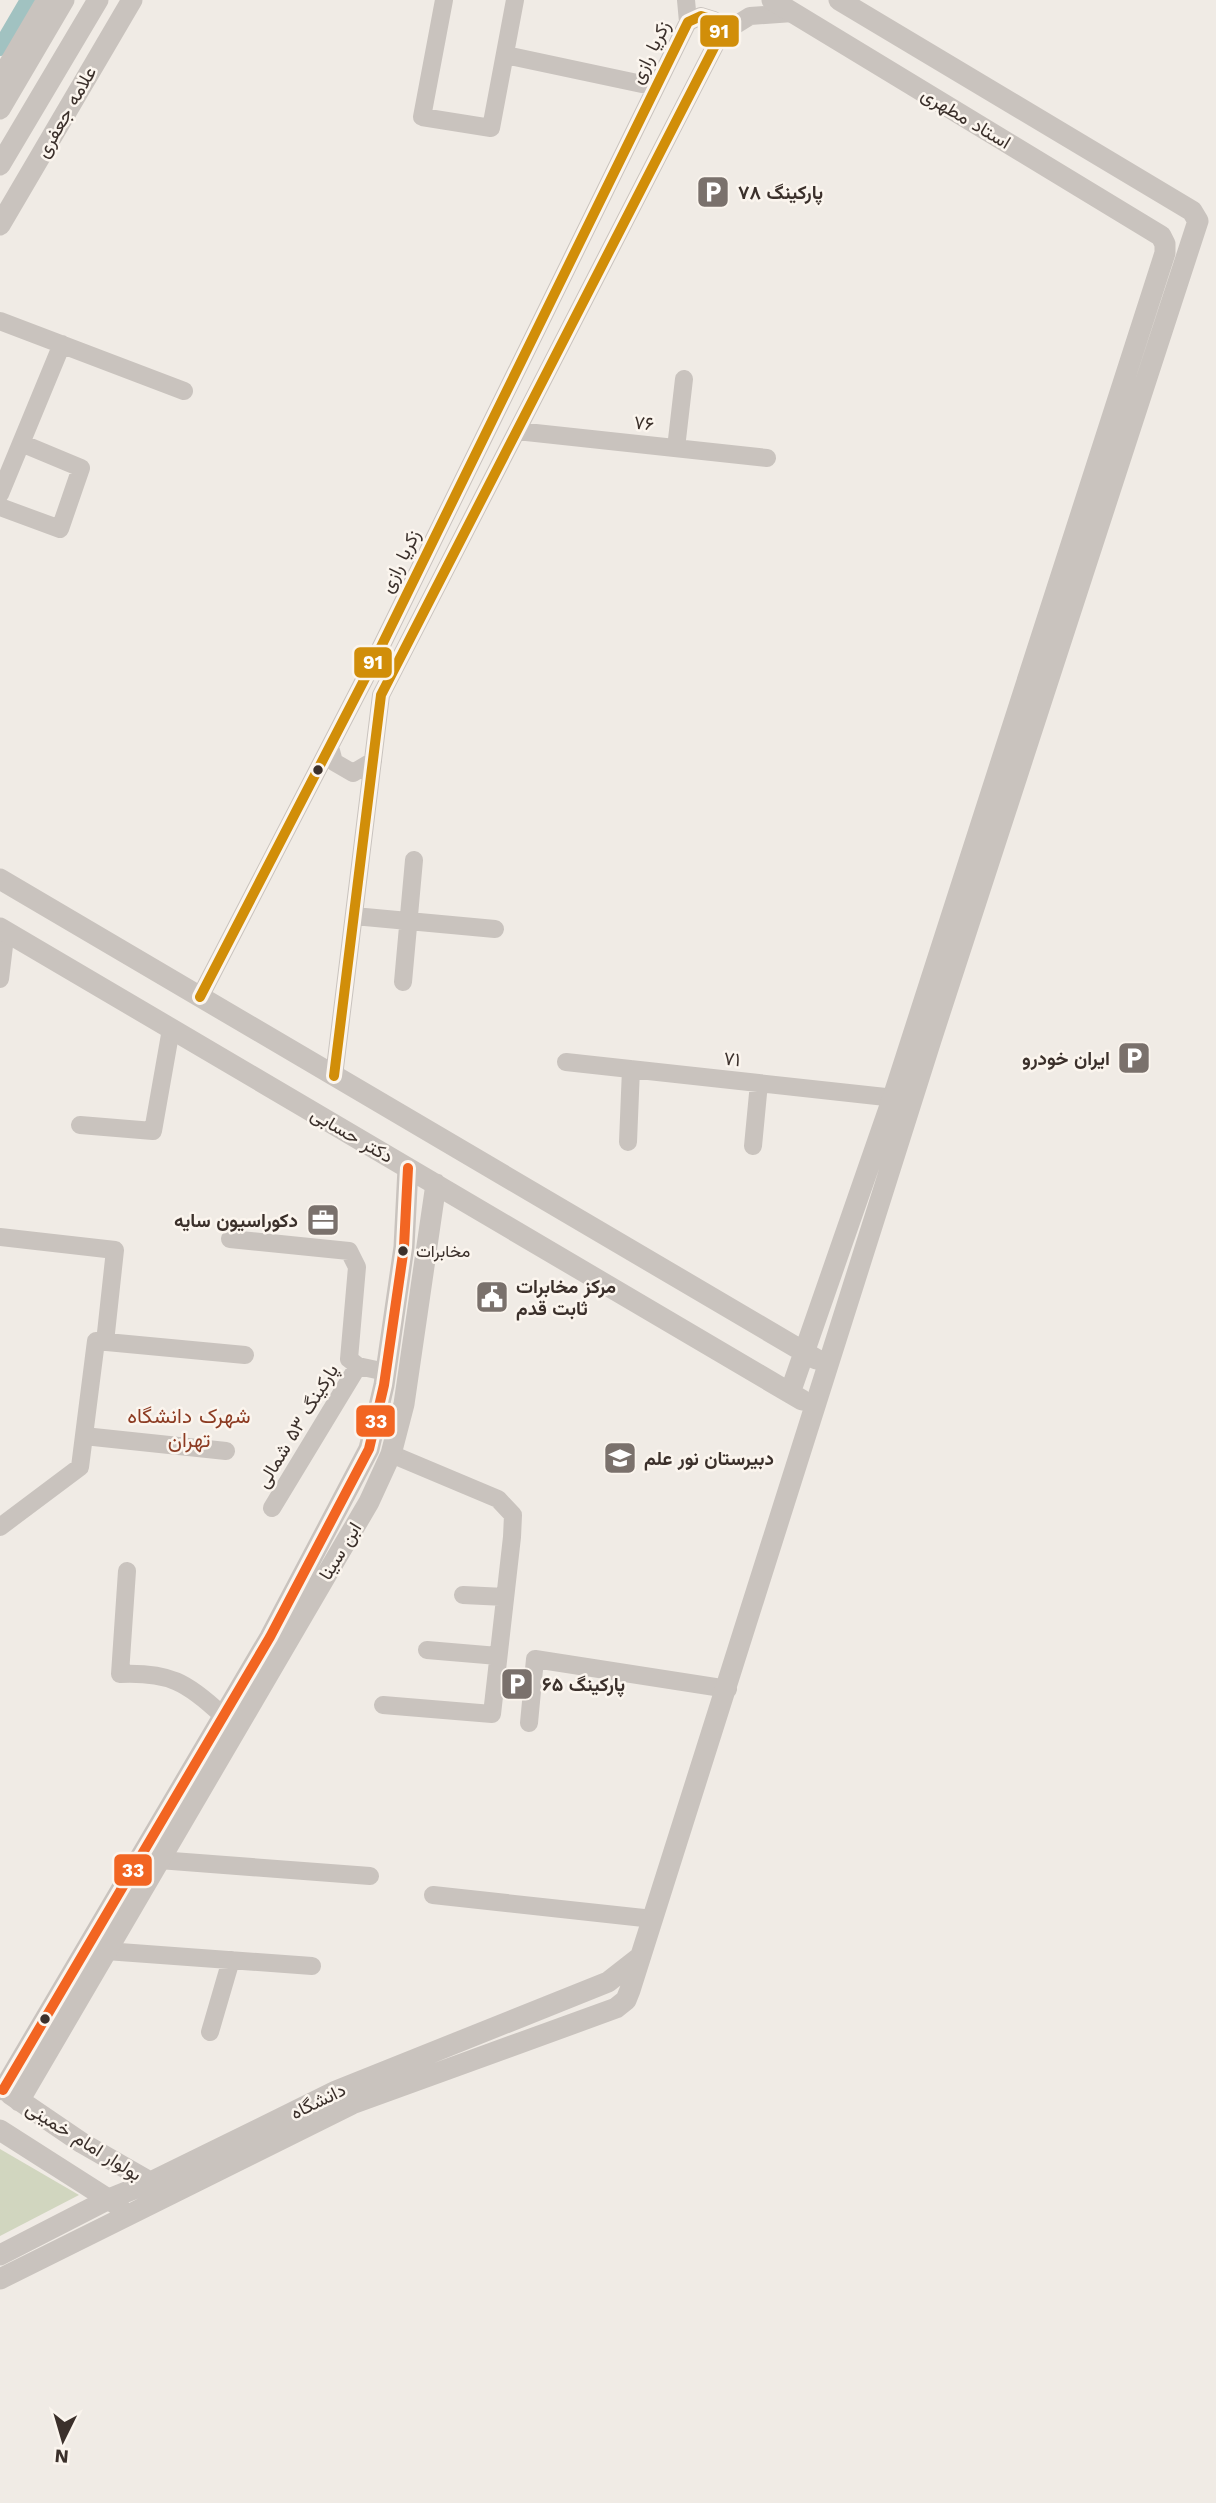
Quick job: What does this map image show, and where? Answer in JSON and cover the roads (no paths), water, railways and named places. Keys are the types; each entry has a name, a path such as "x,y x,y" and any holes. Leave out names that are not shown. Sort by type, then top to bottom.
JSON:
{"street":[{"path":"0,80 47,0"},
{"path":"0,109 64,0"},
{"name":"علامه جعفری","path":"0,166 98,0"},
{"name":"علامه جعفری","path":"0,225 132,0"},
{"path":"444,0 422,117 491,128 515,0"},
{"path":"686,0 688,22"},
{"name":"استاد مطهری","path":"772,0 1161,236 1165,244 1165,253 1062,605"},
{"name":"استاد مطهری","path":"839,0 1196,215 1197,227 1062,605"},
{"path":"334,1076 381,695 721,34 750,16 793,13"},
{"name":"زکریا رازی","path":"200,997 330,747 688,22 701,16 714,20 721,34"},
{"path":"506,55 656,87"},
{"path":"634,132 664,146"},
{"path":"0,321 184,391"},
{"path":"0,494 62,344"},
{"path":"676,448 684,379"},
{"path":"510,387 533,399"},
{"name":"۷۶","path":"517,431 767,458"},
{"path":"0,507 60,529 81,468 21,443"},
{"path":"640,1957 728,1689 813,1405 828,1364 902,1099 1062,605"},
{"path":"330,747 334,762 352,772 373,761"},
{"path":"403,982 414,860"},
{"path":"0,879 804,1354 828,1364"},
{"path":"354,915 495,929"},
{"name":"دکتر حسابی","path":"0,929 790,1394 813,1405"},
{"path":"0,944 4,946 0,979"},
{"path":"80,1125 153,1131 171,1029"},
{"name":"۷۱","path":"566,1062 902,1099"},
{"path":"628,1142 631,1069"},
{"path":"753,1146 759,1083"},
{"path":"790,1394 902,1099"},
{"name":"ابن سینا","path":"7,2093 222,1715 270,1637 369,1449 386,1372 404,1247 408,1168"},
{"name":"ابن سینا","path":"7,2093 106,1951 369,1502 391,1454 404,1404 436,1184"},
{"path":"0,1237 115,1250 105,1342"},
{"path":"230,1239 349,1251 357,1267 349,1359 358,1366 386,1372"},
{"path":"0,1527 80,1467 96,1341 245,1355"},
{"name":"پارکینگ ۵۳ شمالی","path":"272,1508 358,1366"},
{"path":"84,1436 226,1451"},
{"path":"383,1705 492,1714 513,1515 498,1499 391,1454"},
{"path":"127,1571 120,1674 147,1673 171,1677 197,1692 222,1715"},
{"path":"463,1595 505,1597"},
{"path":"427,1650 498,1656"},
{"path":"529,1723 535,1660 728,1689"},
{"path":"159,1860 370,1876"},
{"path":"433,1895 653,1919"},
{"path":"106,1951 312,1966"},
{"name":"دانشگاه","path":"0,2255 110,2199 160,2188 352,2104 616,2008 626,2000 640,1957"},
{"name":"دانشگاه","path":"0,2279 128,2214 160,2188 336,2091 608,1982 640,1957"},
{"path":"210,2032 231,1960"},
{"name":"بولوار امام خمینی","path":"7,2093 82,2143 160,2188"},
{"name":"بولوار امام خمینی","path":"0,2130 110,2199 128,2214"}],"waterway":[{"path":"0,48 28,0"}],"place":[{"name":"پارکینگ ۷۸","path":"713,192"},
{"name":"ایران خودرو","path":"1134,1058"},
{"name":"دکوراسیون سایه","path":"323,1220"},
{"name":"مخابرات","path":"403,1251"},
{"name":"مرکز مخابرات ثابت قدم","path":"492,1297"},
{"name":"دبیرستان نور علم","path":"620,1458"},
{"name":"پارکینگ ۶۵","path":"517,1684"}],"district":[{"name":"شهرک دانشگاه تهران","path":"189,1427"}]}
